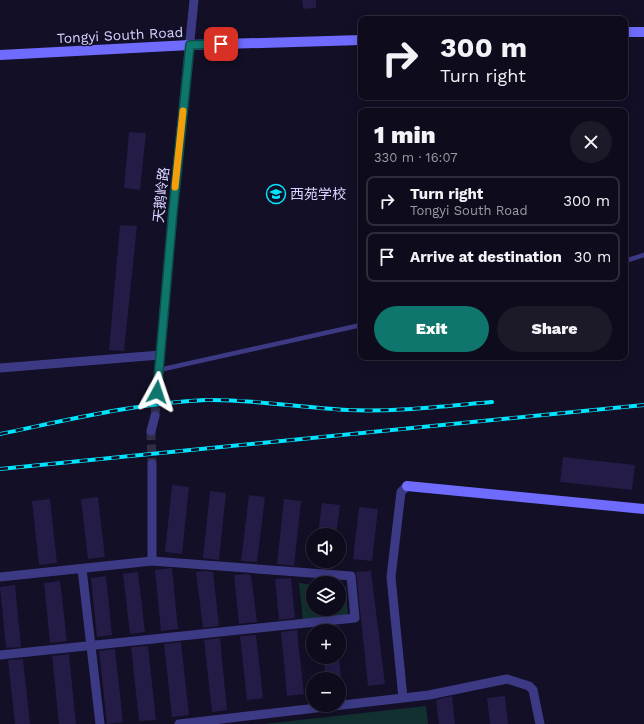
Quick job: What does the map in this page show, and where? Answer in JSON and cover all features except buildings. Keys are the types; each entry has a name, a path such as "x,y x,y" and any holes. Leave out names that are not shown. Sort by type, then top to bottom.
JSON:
{"street":[{"name":"天鹅岭路","path":"157,392 194,0"},
{"path":"628,32 644,32"},
{"name":"Tongyi South Road","path":"0,55 190,45 358,40"},
{"path":"0,368 160,355"},
{"path":"151,431 154,416"},
{"path":"152,464 152,561"},
{"path":"403,698 392,577 401,492 407,486 644,509"},
{"path":"0,577 152,561 351,576 355,618 0,655"},
{"path":"82,569 100,724"},
{"path":"179,724 253,720 428,695 507,679 529,686 533,690 540,724"}],"lane":[{"path":"628,260 644,255"},
{"path":"159,370 358,326"}],"green space":[{"path":"299,583 306,584 306,616 346,616 346,587 348,617 303,621"},
{"path":"426,706 428,724 264,724"}],"tunnel":[{"path":"155,416 157,392"},
{"path":"151,431 152,464"}],"railway":[{"path":"0,434 128,408 206,400 241,401 348,410 384,410 492,402"},
{"path":"0,469 644,405"}],"slow traffic":[{"path":"175,187 183,111"}],"place":[{"name":"西苑学校","path":"276,194"}],"route":[{"path":"157,392 173,211 190,45 221,44"}]}
